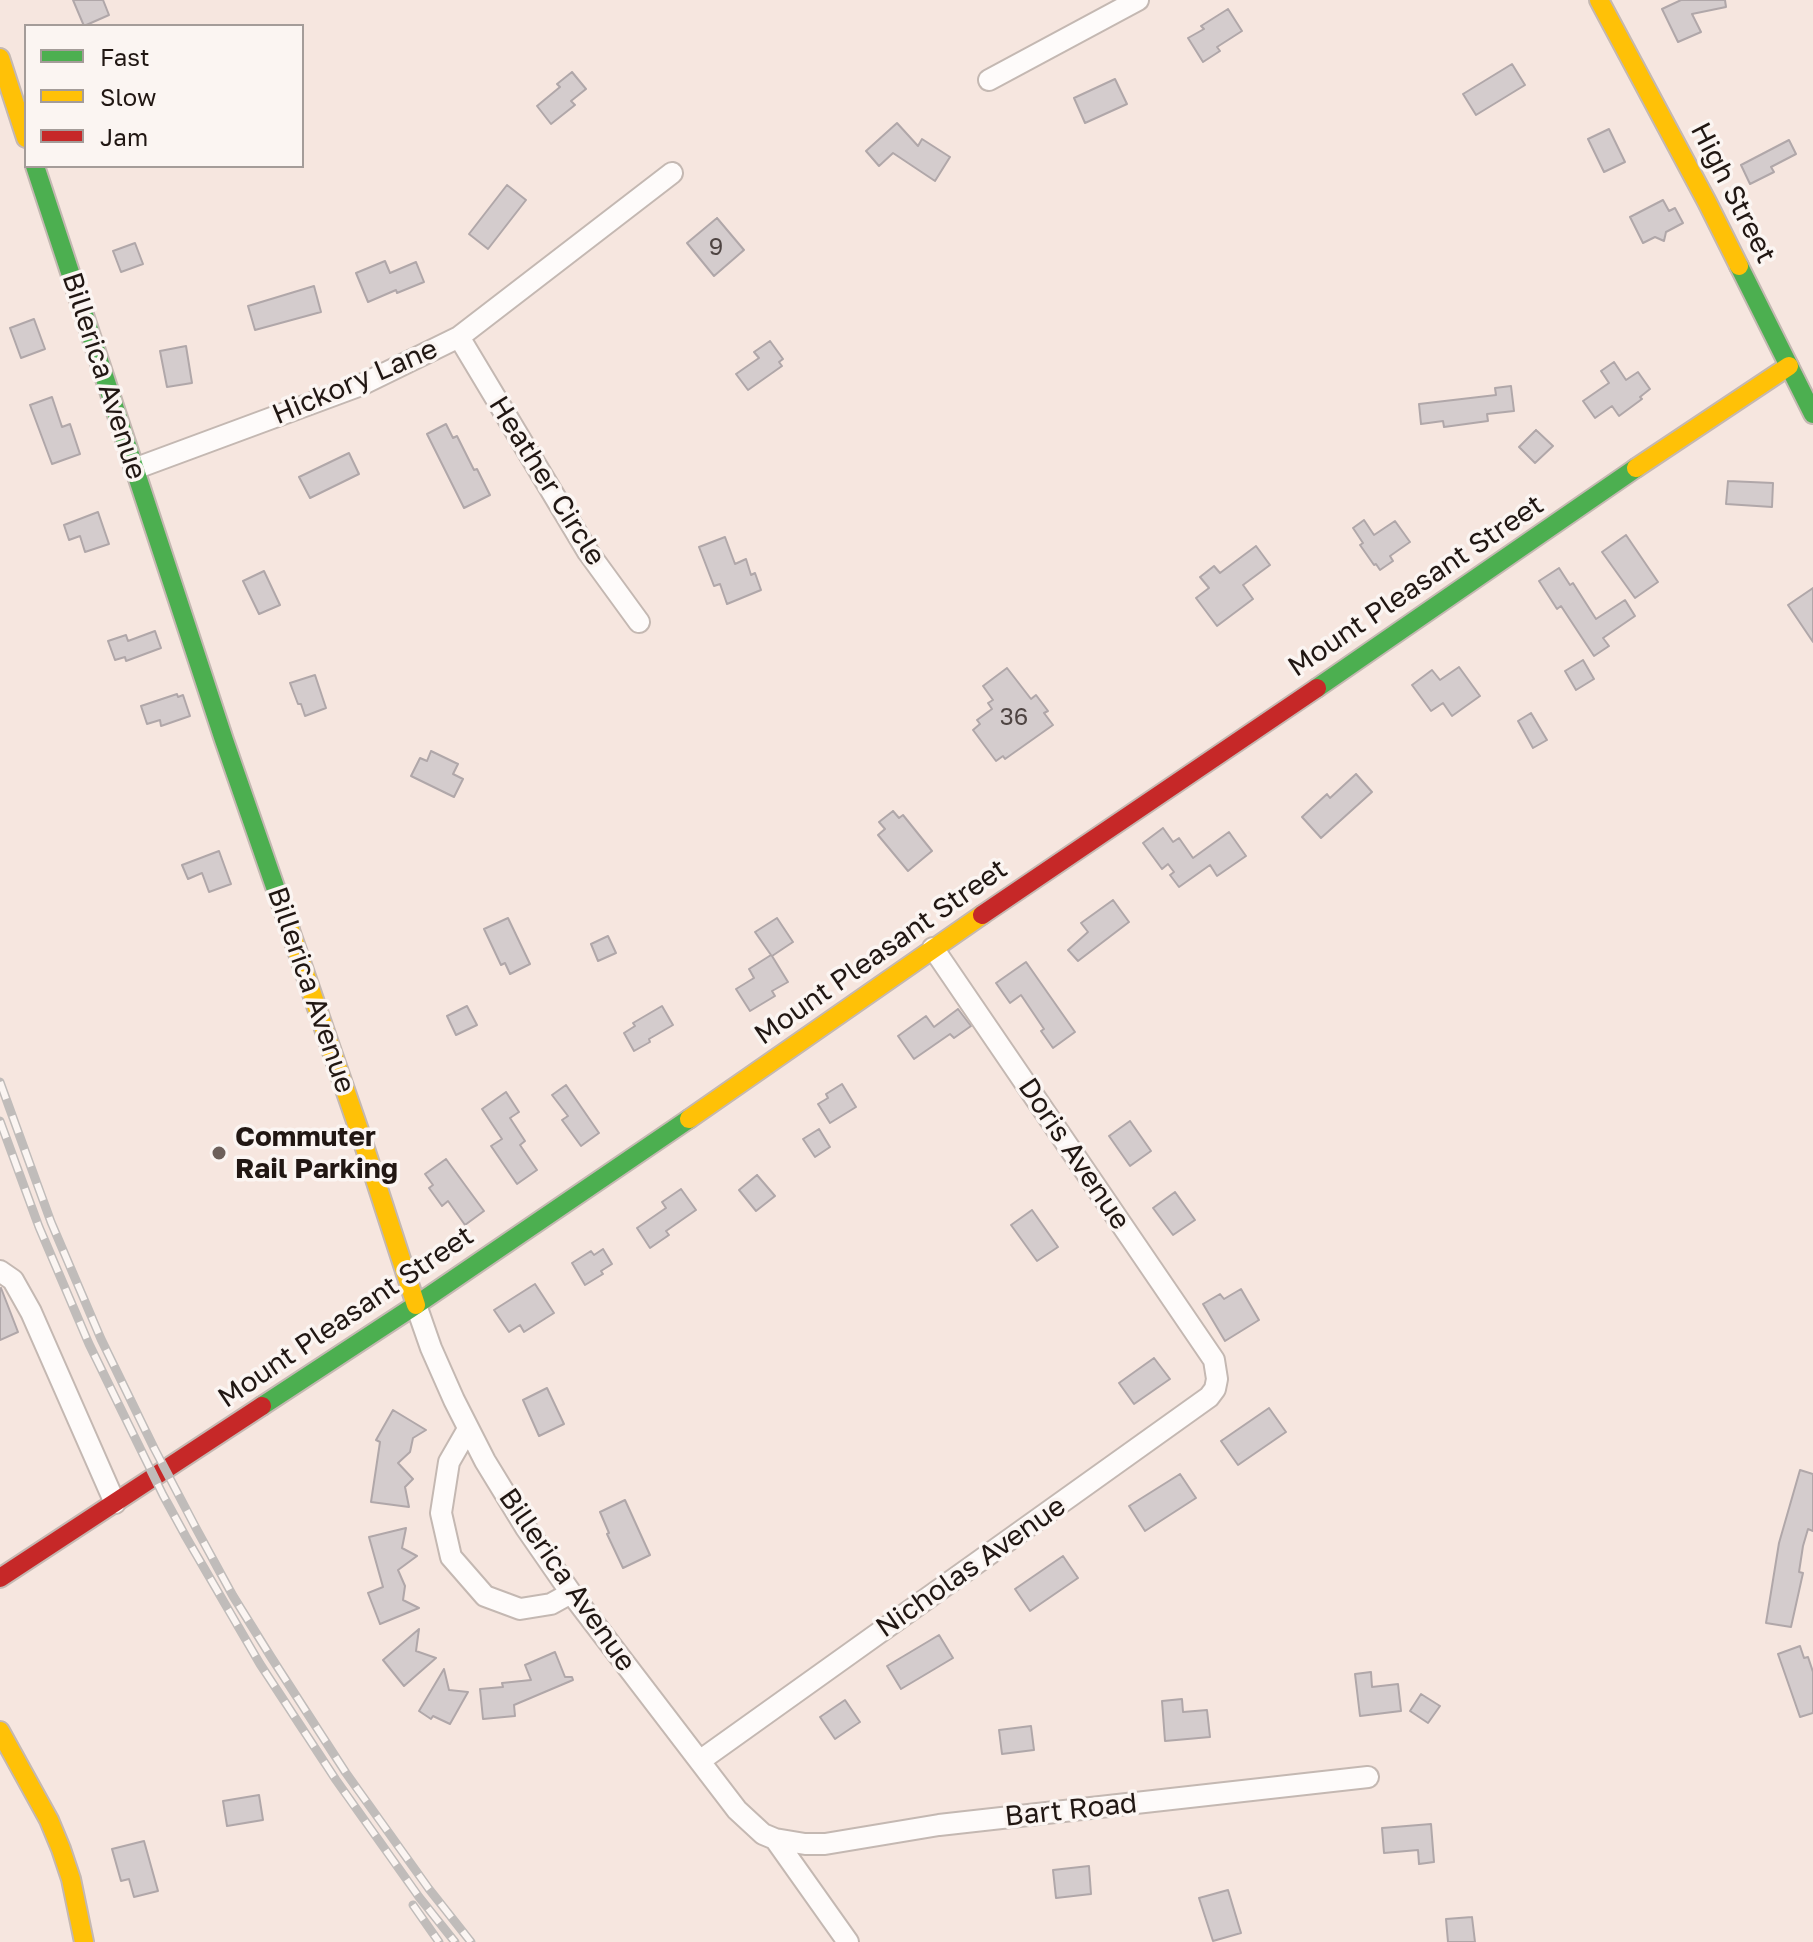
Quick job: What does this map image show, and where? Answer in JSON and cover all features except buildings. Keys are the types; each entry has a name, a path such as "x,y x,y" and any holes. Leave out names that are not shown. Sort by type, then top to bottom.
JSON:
{"main road":[{"name":"High Street","path":"1599,0 1707,202 1813,414"},
{"path":"0,58 24,132"},
{"name":"Billerica Avenue","path":"36,168 228,753 396,1238 416,1305"},
{"name":"Mount Pleasant Street","path":"0,1578 641,1153 933,948 1789,366"},
{"path":"0,1731 49,1820 61,1849 71,1879 84,1942"}],"street":[{"path":"989,80 1138,0"},
{"name":"Hickory Lane","path":"134,469 361,385 459,337 672,173"},
{"name":"Heather Circle","path":"459,337 588,552 639,622"},
{"name":"Doris Avenue","path":"933,948 1214,1360"},
{"path":"0,1271 13,1280 31,1312 115,1503"},
{"name":"Billerica Avenue","path":"416,1305 442,1374 468,1429 504,1493 571,1593 737,1810 763,1834 775,1839 848,1942"},
{"name":"Nicholas Avenue","path":"701,1760 1209,1397 1217,1379 1214,1360"},
{"path":"468,1429 449,1462 441,1513 451,1557 485,1596 520,1609 551,1604 571,1593"},
{"name":"Bart Road","path":"775,1839 825,1844 939,1825 1368,1777"}],"railway":[{"path":"0,1082 51,1222 101,1339 154,1448 233,1596 346,1773 471,1942"},
{"path":"0,1121 39,1227 89,1344 186,1537 260,1664 336,1780 455,1942"},
{"path":"413,1905 439,1942"}],"traffic: fast":[{"path":"36,168 224,740 290,930"},
{"path":"1739,266 1813,414"},
{"path":"1317,688 1636,468"},
{"path":"262,1406 689,1119"}],"traffic: slow":[{"path":"1599,0 1739,266"},
{"path":"0,58 24,132"},
{"path":"1636,468 1789,366"},
{"path":"689,1119 982,915"},
{"path":"290,930 416,1305"},
{"path":"0,1731 49,1820 61,1849 71,1879 84,1942"}],"traffic: jam":[{"path":"982,915 1317,688"},
{"path":"0,1578 262,1406"}],"place":[{"name":"Commuter Rail Parking","path":"219,1153"}]}
